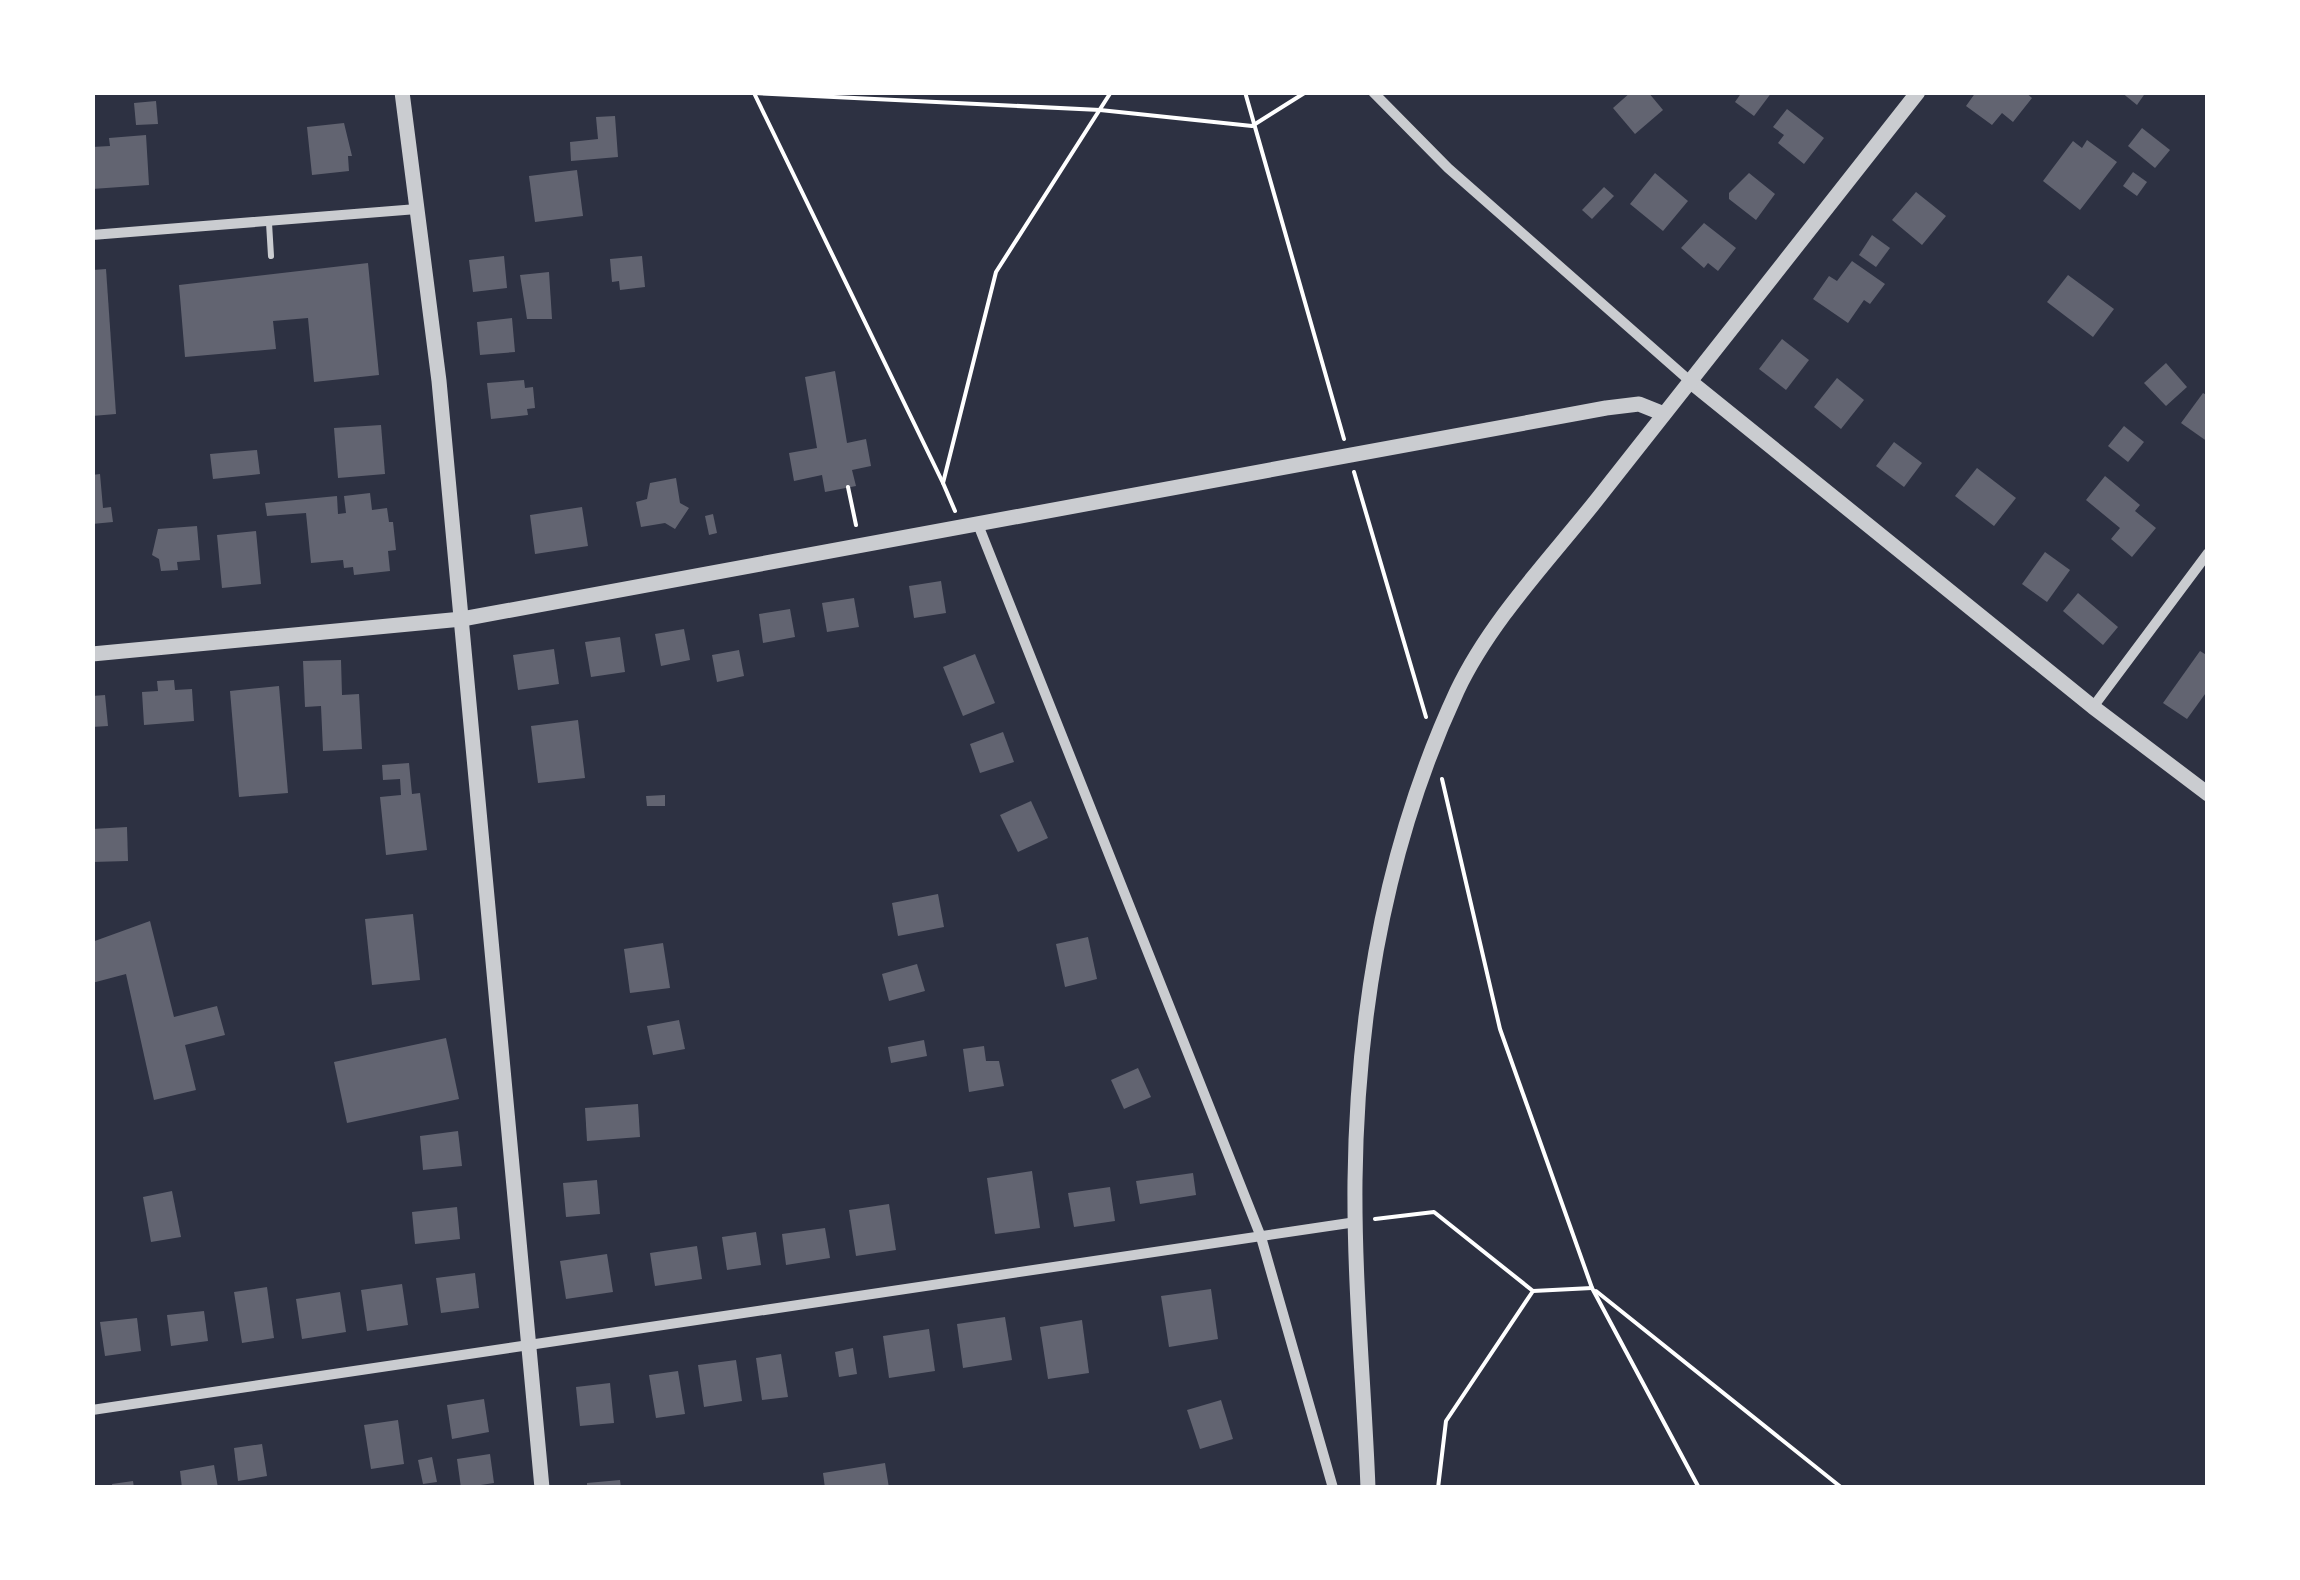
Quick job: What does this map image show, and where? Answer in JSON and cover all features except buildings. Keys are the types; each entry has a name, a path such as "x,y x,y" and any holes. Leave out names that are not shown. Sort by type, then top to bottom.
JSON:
{"street":[{"path":"402,92 462,619 542,1488"},
{"path":"1373,92 1448,168 1691,382 2093,707 2208,794"},
{"path":"1368,1488 1356,1222 1361,1066 1376,944 1414,800 1434,746 1459,688 1485,646 1918,92"},
{"path":"92,235 417,208"},
{"path":"92,654 462,619 969,523 1639,404 1664,414"},
{"path":"969,523 1260,1237 1332,1488"},
{"path":"2093,707 2208,553"},
{"path":"92,1410 1356,1222"}],"lane":[{"path":"269,222 271,256"}],"path":[{"path":"736,92 1100,110 1252,126 1306,92"},
{"path":"943,483 996,272 1112,92"},
{"path":"1245,92 1434,746 1500,1029 1592,1288 1699,1488"},
{"path":"754,94 943,483 969,523"},
{"path":"848,487 860,545"},
{"path":"1356,1222 1434,1212 1533,1291 1592,1288 1842,1488"},
{"path":"1438,1488 1446,1421 1533,1291"}]}
